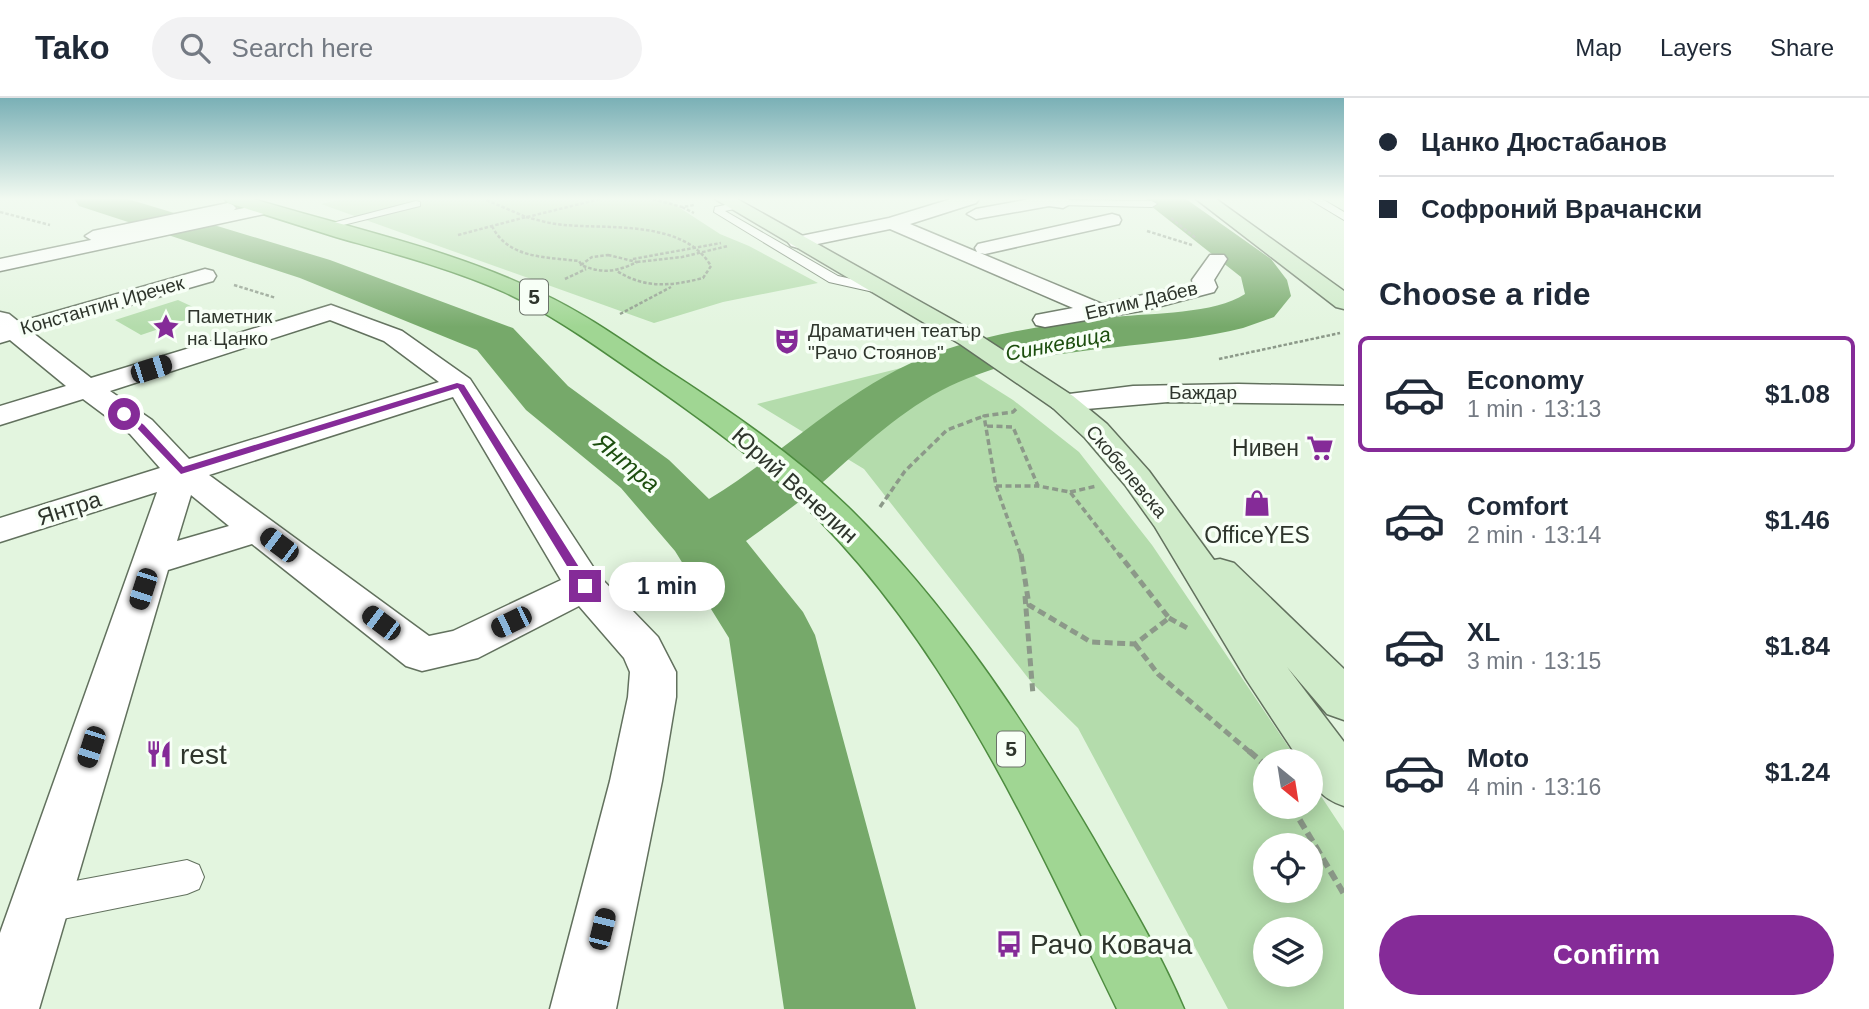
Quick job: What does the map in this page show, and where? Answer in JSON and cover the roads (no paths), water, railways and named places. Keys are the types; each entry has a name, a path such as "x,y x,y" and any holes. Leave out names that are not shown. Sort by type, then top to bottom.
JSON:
{"main road":[{"name":"Юрий Венелин","path":"376,242 462,268 530,295 589,330 751,442 833,513 937,635 984,705 1035,786 1151,1009"},
{"name":"Скобелевска","path":"798,242 969,339 1052,395 1111,446 1171,524 1262,667 1344,783"},
{"path":"1262,242 1344,302"},
{"name":"Скобелевска","path":"1171,524 1313,665 1344,701"}],"street":[{"path":"0,265 90,242"},
{"path":"936,242 1099,311"},
{"path":"985,248 1013,242"},
{"name":"Евтим Дабев","path":"1045,320 1184,294 1206,287 1203,280 1217,259"},
{"name":"Константин Иречек","path":"5,328 205,276"},
{"path":"0,416 331,312 393,336 460,385 585,586 642,649 653,672 652,697 633,794 583,1009"},
{"path":"5,328 141,427 181,471 422,654 462,646 585,586"},
{"name":"Янтра","path":"0,530 460,385"},
{"name":"Баждар","path":"1052,395 1195,390 1344,395"},
{"path":"6,1009 181,471"},
{"path":"152,562 258,529"}],"lane":[{"path":"770,242 834,279 887,291"},
{"path":"40,905 187,877"}],"waterway":[{"name":"Янтра","path":"227,242 315,269 495,339 547,398 645,474 703,536"},
{"name":"Синкевица","path":"703,536 782,482 873,408 933,373 1003,350 1077,337 1226,318 1257,307 1268,296 1269,289 1265,280 1256,268 1220,242"},
{"name":"Янтра","path":"703,536 772,635 850,1009"}],"place":[{"name":"Паметник на Цанко","path":"166,327"},
{"name":"Драматичен театър \"Рачо Стоянов\"","path":"787,341"},
{"name":"Нивен","path":"1320,448"},
{"name":"OfficeYES","path":"1257,503"},
{"name":"rest","path":"159,754"},
{"name":"Рачо Ковача","path":"1009,944"}]}
